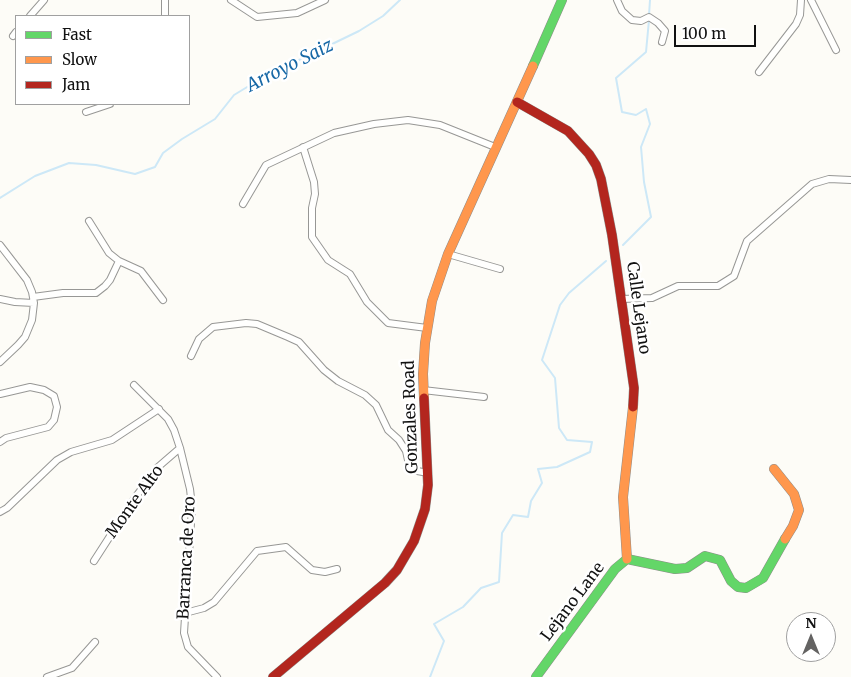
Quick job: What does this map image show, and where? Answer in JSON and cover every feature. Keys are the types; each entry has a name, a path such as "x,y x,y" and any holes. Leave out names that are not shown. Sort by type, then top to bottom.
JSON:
{"street":[{"path":"31,15 44,0"},
{"path":"165,0 165,15"},
{"path":"231,0 257,17 297,13 325,0"},
{"name":"Gonzales Road","path":"273,677 370,596 397,570 414,541 422,520 427,497 428,473 423,390 427,328 432,301 448,254 562,0"},
{"path":"617,0 622,12 632,20 641,21 649,17 658,23 665,30 662,42"},
{"path":"759,72 796,24 800,15 800,0"},
{"path":"811,0 836,50"},
{"name":"Calle Lejano","path":"517,102 568,131 589,154 596,165 603,187 631,362 634,402 623,497 627,559"},
{"path":"86,112 107,105"},
{"path":"243,204 266,165 334,133 374,124 408,120 440,125 495,147"},
{"path":"303,147 314,182 312,237 317,245 328,260 350,274 366,302 388,323 427,328"},
{"path":"621,299 652,298 678,286 718,286 734,276 746,241 812,184 829,179 851,180"},
{"path":"89,221 105,247 119,262 141,271 163,300"},
{"path":"0,245 25,276 33,300 33,316 28,332 18,346 0,362"},
{"path":"448,254 500,270"},
{"path":"0,299 15,302 63,293 92,293 99,291 110,280 119,262"},
{"path":"191,356 199,339 213,327 246,323 257,324 299,342 324,370 338,381 365,395 376,405 388,430 399,440 406,451 412,470 428,473"},
{"name":"Barranca de Oro","path":"134,385 168,419 180,448 190,489 192,507 184,633 188,646 208,673 217,677"},
{"path":"0,394 30,387 44,390 54,396 57,407 54,420 48,427 6,438 0,442"},
{"path":"423,390 484,397"},
{"path":"0,512 7,508 57,460 71,452 112,440 159,408"},
{"name":"Monte Alto","path":"94,561 134,499 158,467 180,448"},
{"name":"Lejano Lane","path":"536,677 615,569 627,559 687,568 706,556 720,560 731,581 738,587 746,588 763,578 793,526 799,510 794,494 774,469"},
{"path":"185,612 204,608 214,602 257,551 286,547 312,570 325,572 337,569"},
{"path":"47,677 72,668 95,642"}],"waterway":[{"name":"Arroyo Saiz","path":"0,198 35,176 69,163 96,165 135,174 155,167 163,153 215,119 234,95 262,78 359,31 383,16 400,0"},
{"path":"649,15 650,0"},
{"path":"623,245 651,217 644,182 641,147 650,124 646,109 636,115 622,112 616,78 646,52 649,20"},
{"path":"430,677 444,641 434,624 463,607 481,588 499,582 502,533 513,515 528,517 531,501 542,483 538,469 557,467 590,452 592,442 567,440 559,428 555,378 542,360 560,305 569,293 606,261"}],"traffic: fast":[{"path":"533,66 562,0"},
{"path":"536,677 615,569 627,559 675,569 687,568 705,556 720,560 731,581 738,587 746,588 763,578 785,539"}],"traffic: slow":[{"path":"424,398 425,343 432,301 448,254 533,66"},
{"path":"627,559 623,497 633,407"},
{"path":"774,469 794,494 799,510 793,526 785,539"}],"traffic: jam":[{"path":"517,102 568,131 589,154 596,165 601,179 612,235 634,388 633,407"},
{"path":"273,677 385,583 397,570 414,541 425,509 428,485 424,398"}]}
